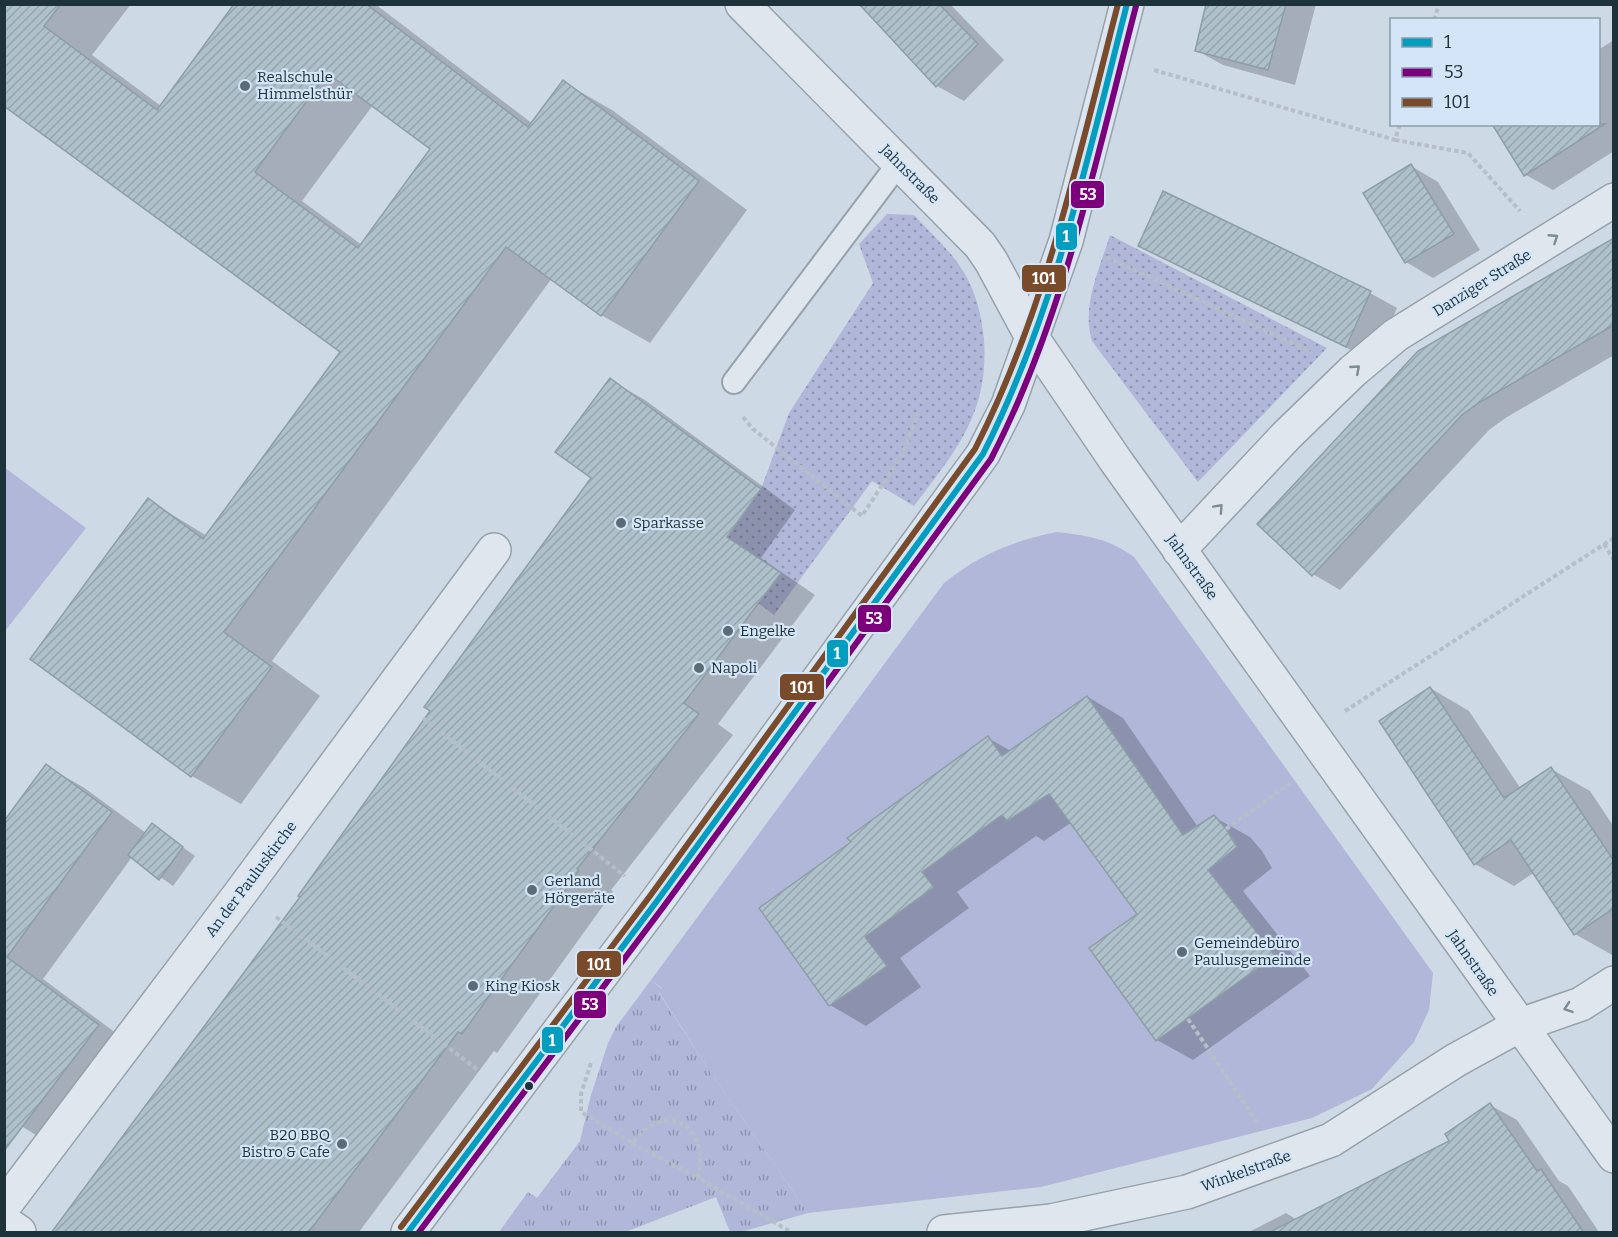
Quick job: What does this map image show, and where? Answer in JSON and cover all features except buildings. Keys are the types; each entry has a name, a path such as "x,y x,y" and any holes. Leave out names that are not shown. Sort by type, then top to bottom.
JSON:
{"street":[{"name":"Jahnstraße","path":"742,4 980,245 1033,339 1179,550 1518,1026 1614,1156"},
{"path":"408,1233 657,901 983,454 1008,405 1066,241 1127,4"},
{"name":"Danziger Straße","path":"1179,550 1287,435 1353,371 1396,335 1614,200"},
{"name":"An der Pauluskirche","path":"4,1206 242,891 494,550"},
{"name":"Winkelstraße","path":"944,1233 1051,1221 1186,1192 1331,1140 1456,1060 1518,1026 1581,1004 1614,983"},
{"path":"4,1222 19,1233"}],"lane":[{"path":"734,382 899,163"}],"path":[{"path":"1113,58 1395,141 1468,153 1548,242"},
{"path":"1395,141 1399,126"},
{"path":"1098,253 1353,371"},
{"path":"734,382 739,412 753,429 862,516 903,453 918,413"},
{"path":"1226,829 1320,745 1614,538"},
{"path":"1604,544 1614,560"},
{"path":"389,692 657,901"},
{"path":"242,891 511,1095"},
{"path":"1188,1019 1281,1158"},
{"path":"591,1062 584,1083 581,1112 791,1233"},
{"path":"632,1143 641,1132 655,1123 670,1120 678,1122 695,1135 700,1144 702,1155 698,1178"}],"green space":[{"path":"887,214 914,215 961,267 971,286 981,317 984,365 981,389 967,430 914,506 872,481 774,615 708,566 761,489 789,413 873,283 859,244"},
{"path":"1110,235 1327,348 1198,482 1092,341 1089,328 1090,301"},
{"path":"4,467 86,528 5,631 4,631"},
{"path":"1056,532 1097,539 1116,546 1134,557 1433,973 1429,1010 1414,1042 1372,1089 1312,1118 1041,1187 808,1213 707,1067 659,992 662,988 651,980 944,583 970,564 997,550"},
{"path":"651,980 662,989 659,993 707,1067 808,1213 741,1232 730,1232 716,1197 625,1232 499,1232 528,1192 537,1198 580,1141 591,1095 608,1043 616,1027"}],"transit line":[{"name":"101","path":"401,1227 650,896 975,449 1000,396 1041,287 1074,175 1118,4"},
{"name":"1","path":"408,1232 657,901 983,454 1008,400 1050,290 1083,176 1127,4"},
{"name":"53","path":"419,1232 664,906 991,459 1017,405 1058,294 1092,179 1136,6"}],"place":[{"name":"Realschule Himmelsthür","path":"245,86"},
{"name":"Sparkasse","path":"621,523"},
{"name":"Engelke","path":"728,631"},
{"name":"Napoli","path":"699,668"},
{"name":"Gerland Hörgeräte","path":"532,890"},
{"name":"Gemeindebüro Paulusgemeinde","path":"1182,952"},
{"name":"King Kiosk","path":"473,986"},
{"name":"B20 BBQ Bistro & Cafe","path":"342,1144"}]}
